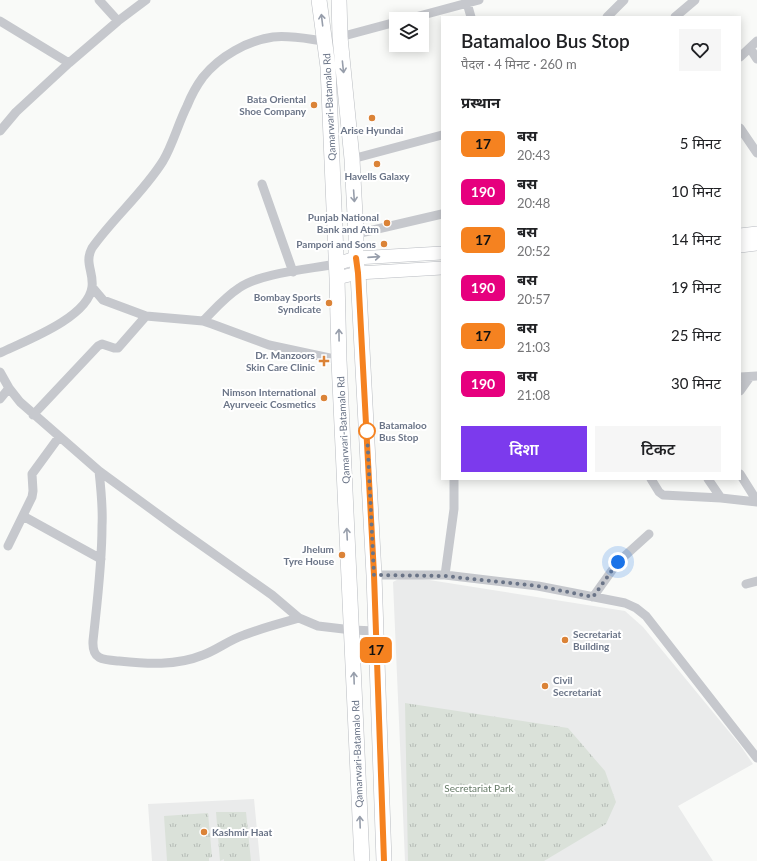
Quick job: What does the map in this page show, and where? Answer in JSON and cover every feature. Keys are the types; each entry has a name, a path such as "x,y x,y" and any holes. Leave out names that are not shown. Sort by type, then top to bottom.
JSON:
{"main road":[{"name":"Qamarwari-Batamalo Rd","path":"319,0 328,67 337,271 339,360 362,861"},
{"path":"338,0 340,37 352,160 356,234 356,258 374,575 384,861"},
{"path":"741,235 757,233"},
{"path":"741,246 757,244"},
{"path":"337,271 356,258 441,253"},
{"path":"337,271 358,273 441,268"}],"street":[{"path":"99,0 118,21"},
{"path":"0,131 16,112 69,63 118,21 146,0"},
{"path":"429,13 479,0"},
{"path":"608,16 624,0"},
{"path":"676,16 695,0"},
{"path":"467,3 471,16"},
{"path":"0,21 69,63"},
{"path":"340,37 389,24"},
{"path":"0,353 67,319 78,310 88,298 92,287 88,263 89,254 92,248 163,160 187,106 202,78 214,64 232,52 250,44 273,37 293,37 324,41"},
{"path":"741,56 757,41"},
{"path":"750,48 757,59"},
{"path":"741,129 757,153"},
{"path":"352,160 441,135"},
{"path":"262,184 293,272"},
{"path":"356,234 441,214"},
{"path":"203,321 240,287 251,281 293,272 337,271"},
{"path":"92,287 103,300 146,316 203,321 269,345 339,360"},
{"path":"33,414 98,346 102,344 118,348 146,316"},
{"path":"0,372 9,388 20,402 99,471 272,595 299,618 318,626 375,631"},
{"path":"741,377 754,376"},
{"path":"741,390 754,376"},
{"path":"0,399 9,388"},
{"path":"8,546 32,497 32,474 59,437"},
{"path":"99,471 102,504 101,559 93,650 97,656 103,660 142,664 168,664 203,655 243,635 299,618"},
{"path":"741,476 757,501"},
{"path":"445,576 454,509 454,480"},
{"path":"652,480 659,492 663,495 757,501"},
{"path":"709,480 721,498"},
{"path":"23,516 101,559"},
{"path":"593,597 618,562 649,534"},
{"path":"374,575 445,576 538,586 625,603 636,608 646,616 757,758"},
{"path":"746,584 757,581"}],"shaded area":[{"name":"Civil Secretariat","path":"404,576 625,611 643,627 740,745 753,764 678,806 713,861 405,861 393,582"},
{"name":"Kashmir Haat","path":"254,799 260,861 152,861 148,804"}],"green space":[{"name":"Secretariat Park","path":"405,703 568,728 605,771 616,802 606,824 544,861 408,861"},
{"path":"216,812 246,812 251,861 224,861 224,859 220,861"},
{"path":"208,813 212,857 209,858 209,861 167,861 164,816"}],"bus line":[{"name":"17","path":"356,258 374,575 384,861"}],"place":[{"name":"Bata Oriental Shoe Company","path":"314,105"},
{"name":"Arise Hyundai","path":"372,118"},
{"name":"Havells Galaxy","path":"377,164"},
{"name":"Punjab National Bank and Atm","path":"387,223"},
{"name":"Pampori and Sons","path":"384,244"},
{"name":"Bombay Sports Syndicate","path":"329,303"},
{"name":"Dr. Manzoors Skin Care Clinic","path":"324,361"},
{"name":"Nimson International Ayurveeic Cosmetics","path":"324,398"},
{"name":"Batamaloo Bus Stop","path":"367,431"},
{"name":"Jhelum Tyre House","path":"342,555"},
{"name":"Secretariat Building","path":"565,640"},
{"name":"Civil Secretariat","path":"545,686"},
{"name":"Kashmir Haat","path":"204,832"}],"route":[{"path":"367,431 374,575 445,576 538,586 593,597 618,562"}]}
